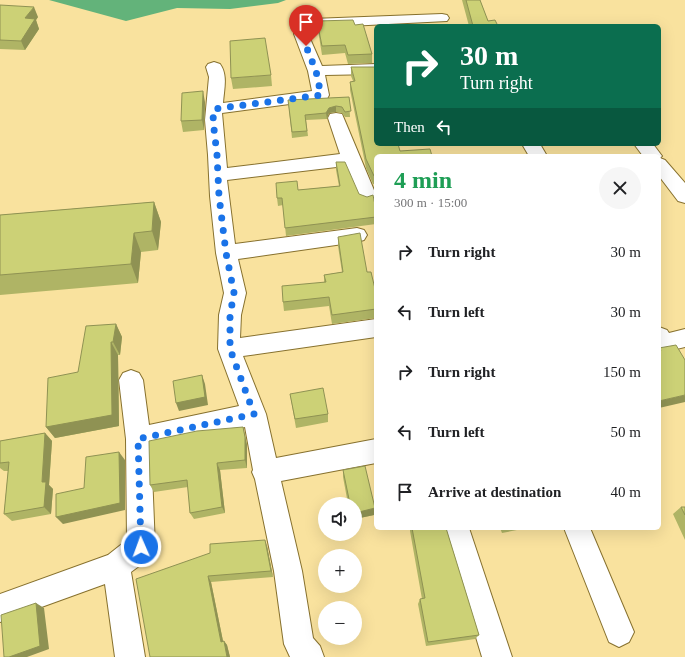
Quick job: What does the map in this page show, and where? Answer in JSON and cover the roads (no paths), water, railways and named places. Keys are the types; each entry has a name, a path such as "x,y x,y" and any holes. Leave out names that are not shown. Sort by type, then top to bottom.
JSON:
{"street":[{"path":"214,109 321,95 316,71 301,34 301,29 304,25 312,23 442,18"},
{"path":"214,67 217,77 213,120 219,196 226,253 234,293 230,315 230,349 254,414 265,472 288,571 298,644 309,657"},
{"path":"316,71 374,69"},
{"path":"336,118 350,157 368,196"},
{"path":"645,146 651,154"},
{"path":"218,175 343,161 350,157"},
{"path":"661,166 685,196"},
{"path":"226,253 357,235"},
{"path":"230,349 374,328"},
{"path":"0,608 116,566 141,547 138,439 132,380"},
{"path":"138,439 254,414"},
{"path":"265,472 374,451"},
{"path":"457,530 497,657"},
{"path":"578,530 619,632"},
{"path":"116,566 130,657"}]}
